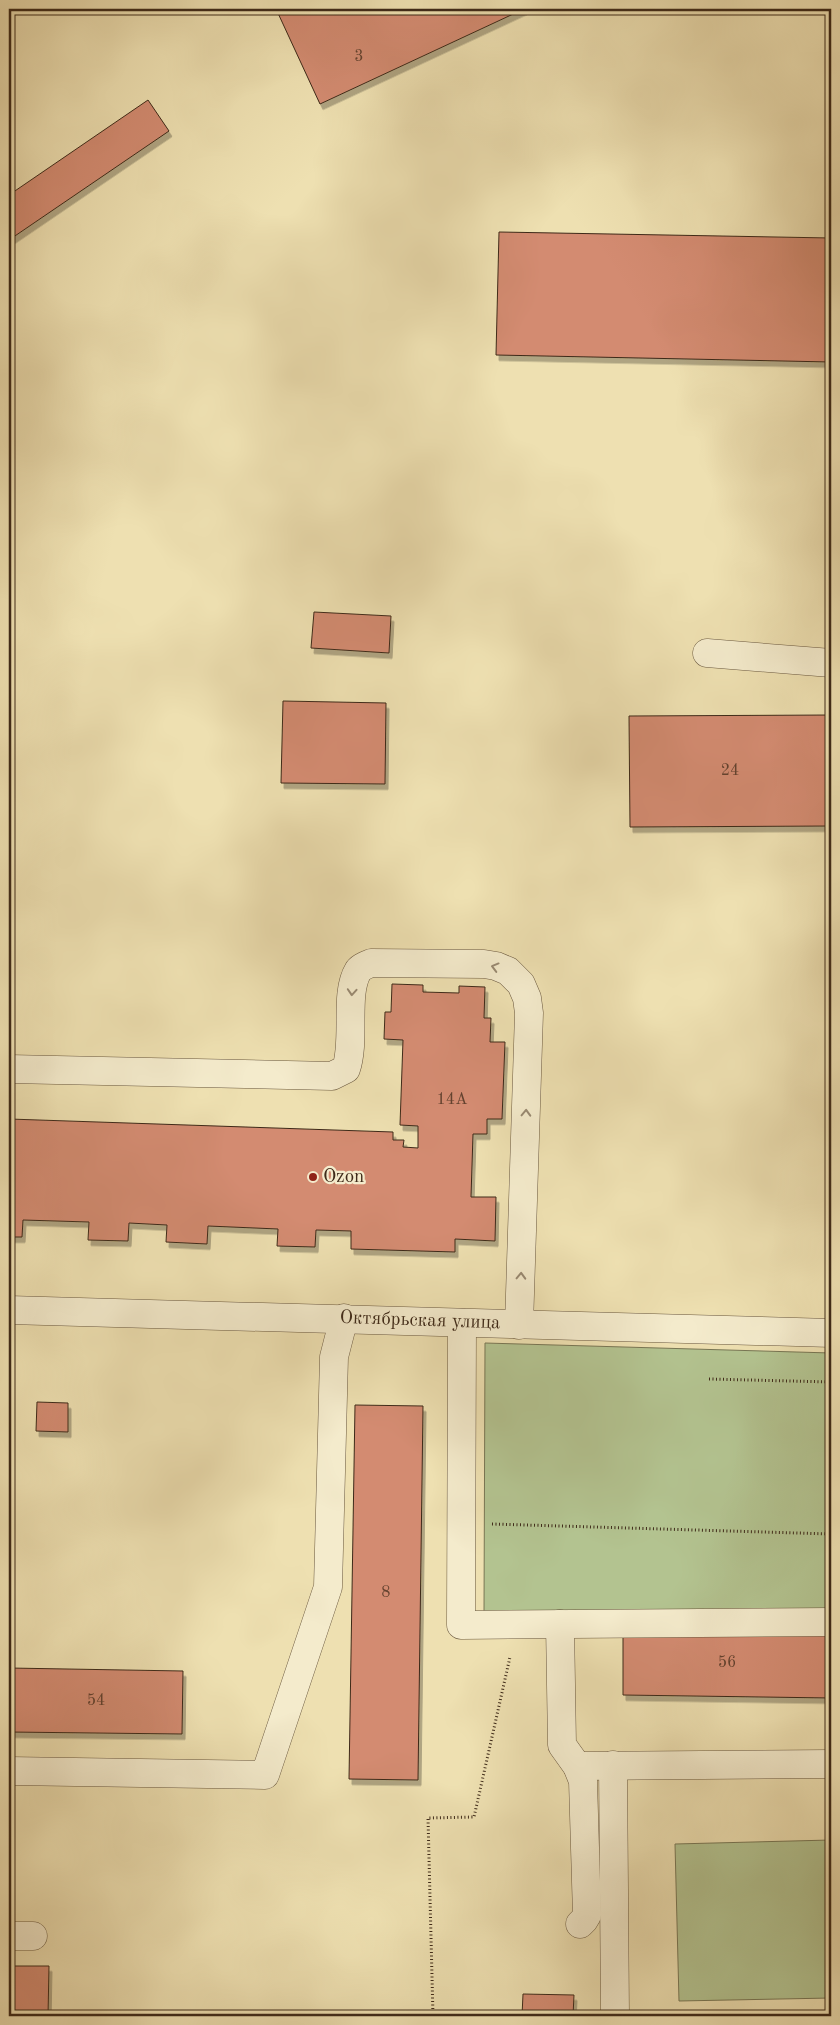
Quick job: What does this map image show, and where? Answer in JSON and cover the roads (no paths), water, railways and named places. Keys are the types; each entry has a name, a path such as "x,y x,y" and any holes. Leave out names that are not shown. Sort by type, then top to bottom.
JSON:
{"street":[{"path":"707,653 831,663"},
{"path":"9,1069 332,1076 346,1069 351,1056 352,985 359,969 371,962 484,964 508,971 520,984 527,998 529,1013 519,1325"},
{"name":"Октябрьская улица","path":"9,1310 344,1318 831,1334"},
{"path":"9,1771 265,1775 328,1587 334,1357 344,1318"},
{"path":"462,1323 460,1625 831,1622"},
{"path":"560,1624 562,1745 577,1766 583,1781 587,1915 580,1924"},
{"path":"577,1766 831,1764"},
{"path":"613,1766 615,2016"}],"place":[{"name":"Ozon","path":"313,1177"}]}
